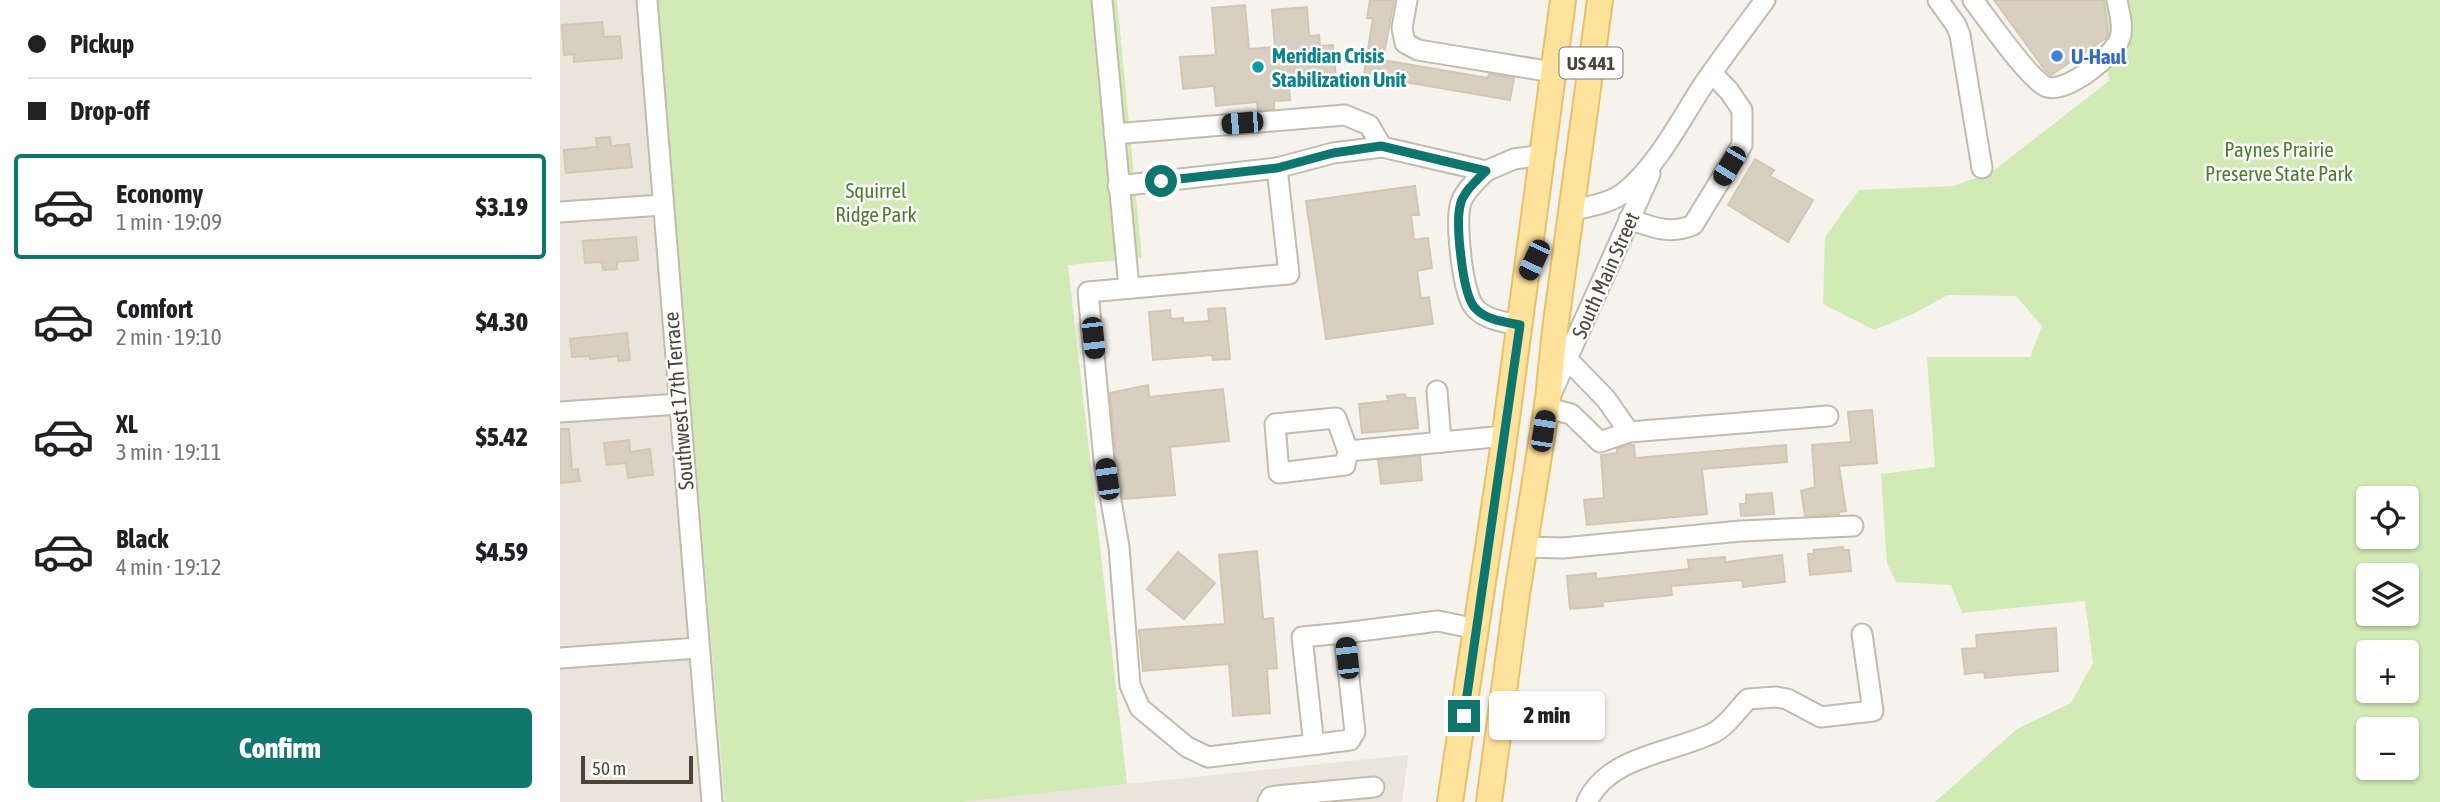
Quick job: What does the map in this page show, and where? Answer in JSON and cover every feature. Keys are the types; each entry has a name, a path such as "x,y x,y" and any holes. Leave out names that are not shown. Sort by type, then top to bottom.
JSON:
{"main road":[{"name":"US 441","path":"1450,802 1505,436 1563,0"},
{"name":"US 441","path":"1489,802 1524,547 1547,404 1600,0"},
{"path":"1526,277 1542,243 1555,226 1572,211"},
{"path":"1520,325 1555,330"},
{"path":"1477,629 1511,637"}],"street":[{"name":"Southwest 17th Terrace","path":"647,0 712,802"},
{"path":"1102,0 1129,288"},
{"path":"1407,0 1402,28 1405,43 1418,50 1553,72"},
{"name":"South Main Street","path":"1547,404 1661,151 1712,73 1765,0"},
{"path":"1938,0 1956,25 1960,36 1982,168"},
{"path":"1973,0 2033,77 2047,87 2064,87 2103,61 2119,41 2122,30 2118,0"},
{"path":"1629,219 1661,231 1679,231 1693,225 1742,145 1742,110 1712,73"},
{"path":"1114,134 1345,115 1369,125 1381,146"},
{"path":"1118,186 1277,168 1333,153 1381,146 1486,171"},
{"name":"South Main Street","path":"1572,211 1612,200 1625,192 1661,151"},
{"path":"1520,325 1490,319 1474,307 1465,291 1460,205 1468,191 1486,171 1514,159 1542,155"},
{"path":"1277,168 1289,274 1088,292 1104,460 1119,547 1130,685 1140,708 1187,747 1208,757 1350,740 1355,732 1344,633"},
{"path":"560,212 662,205"},
{"path":"1568,360 1606,399 1629,432"},
{"path":"1437,391 1441,442"},
{"path":"560,412 678,404"},
{"path":"1547,404 1571,414 1600,442 1629,432 1828,416"},
{"path":"1348,451 1505,436"},
{"path":"1524,547 1563,548 1741,531 1853,526"},
{"path":"1318,744 1313,737 1302,637 1438,621 1477,629"},
{"path":"1587,802 1592,791 1619,768 1716,732 1748,699 1787,699 1821,717 1873,711 1862,634"},
{"path":"560,658 698,648"},
{"path":"1268,802 1271,797 1276,796 1374,786"}],"shaded area":[{"path":"560,0 656,0 725,802 560,802"},
{"path":"1408,755 1402,802 962,802 1127,784"}],"green space":[{"name":"Squirrel Ridge Park","path":"656,0 1117,0 1142,258 1068,265 1127,784 962,802 725,802"},
{"name":"Paynes Prairie Preserve State Park","path":"2102,0 2440,0 2440,802 1935,802 2017,729 2071,703 2093,663 2085,601 1962,613 1951,585 1896,582 1887,563 1881,474 1935,467 1927,357 2030,357 2042,326 2016,296 1948,295 1913,314 1874,330 1823,304 1825,237 1859,190 1954,186 1993,171 2109,81"}],"building":[{"path":"1370,0 1394,0 1383,60 1488,78 1489,74 1514,78 1510,100 1364,75 1373,18 1367,18"},
{"name":"U-Haul","path":"1994,0 2104,0 2108,34 2051,75"},
{"name":"Meridian Crisis Stabilization Unit","path":"1245,5 1249,49 1275,47 1272,10 1307,7 1309,36 1319,35 1320,46 1333,45 1336,77 1315,79 1316,84 1289,86 1290,100 1274,101 1274,109 1258,110 1257,102 1216,106 1214,86 1183,89 1180,57 1216,55 1212,8"},
{"path":"602,22 604,37 620,36 622,58 574,62 574,54 564,55 562,25"},
{"path":"610,137 611,146 629,144 632,167 566,173 564,150 597,147 596,138"},
{"path":"1755,159 1774,170 1770,176 1813,200 1788,242 1728,205"},
{"path":"1415,186 1419,215 1411,215 1414,240 1428,238 1432,268 1417,271 1421,298 1429,297 1433,324 1326,339 1306,201"},
{"path":"636,237 638,260 617,262 617,269 603,270 602,262 585,263 583,241"},
{"path":"1225,308 1230,359 1213,360 1212,355 1153,360 1149,312 1170,310 1171,319 1183,318 1183,323 1209,321 1208,309"},
{"path":"627,333 630,360 618,361 618,356 590,359 590,356 572,357 570,339"},
{"path":"1148,385 1149,397 1223,389 1229,441 1170,447 1175,495 1123,499 1110,393"},
{"path":"1405,394 1406,398 1415,398 1418,428 1362,433 1359,404 1388,401 1387,396"},
{"path":"1872,410 1877,463 1839,466 1846,511 1839,514 1805,516 1801,491 1815,487 1812,445 1851,442 1848,412"},
{"path":"560,429 569,429 572,470 578,469 580,481 560,483"},
{"path":"629,440 630,452 650,449 653,475 628,478 626,463 607,465 604,443"},
{"path":"1634,445 1635,458 1786,445 1787,462 1702,469 1707,514 1587,525 1584,500 1604,498 1601,455 1617,453 1617,449"},
{"path":"1420,456 1422,480 1381,484 1378,460"},
{"path":"1772,493 1774,514 1741,516 1740,504 1746,504 1746,495"},
{"path":"1843,547 1843,550 1849,550 1851,571 1810,575 1808,554 1814,554 1814,550"},
{"path":"1257,551 1263,619 1273,618 1277,668 1267,669 1270,713 1233,716 1229,664 1143,671 1139,630 1225,624 1219,555"},
{"path":"1178,552 1215,583 1184,619 1147,589"},
{"path":"1782,555 1785,582 1743,587 1742,580 1671,586 1672,595 1602,602 1603,606 1570,609 1567,576 1596,573 1596,579 1689,569 1688,560 1725,557 1725,562"},
{"path":"2056,628 2058,671 1985,678 1984,672 1965,674 1962,649 1977,648 1976,635"}],"place":[{"name":"U-Haul","path":"2057,56"},
{"name":"Meridian Crisis Stabilization Unit","path":"1258,67"}],"route":[{"path":"1161,181 1277,168 1333,153 1381,146 1486,171 1468,191 1460,205 1465,291 1474,307 1490,319 1520,325 1464,716"}]}
